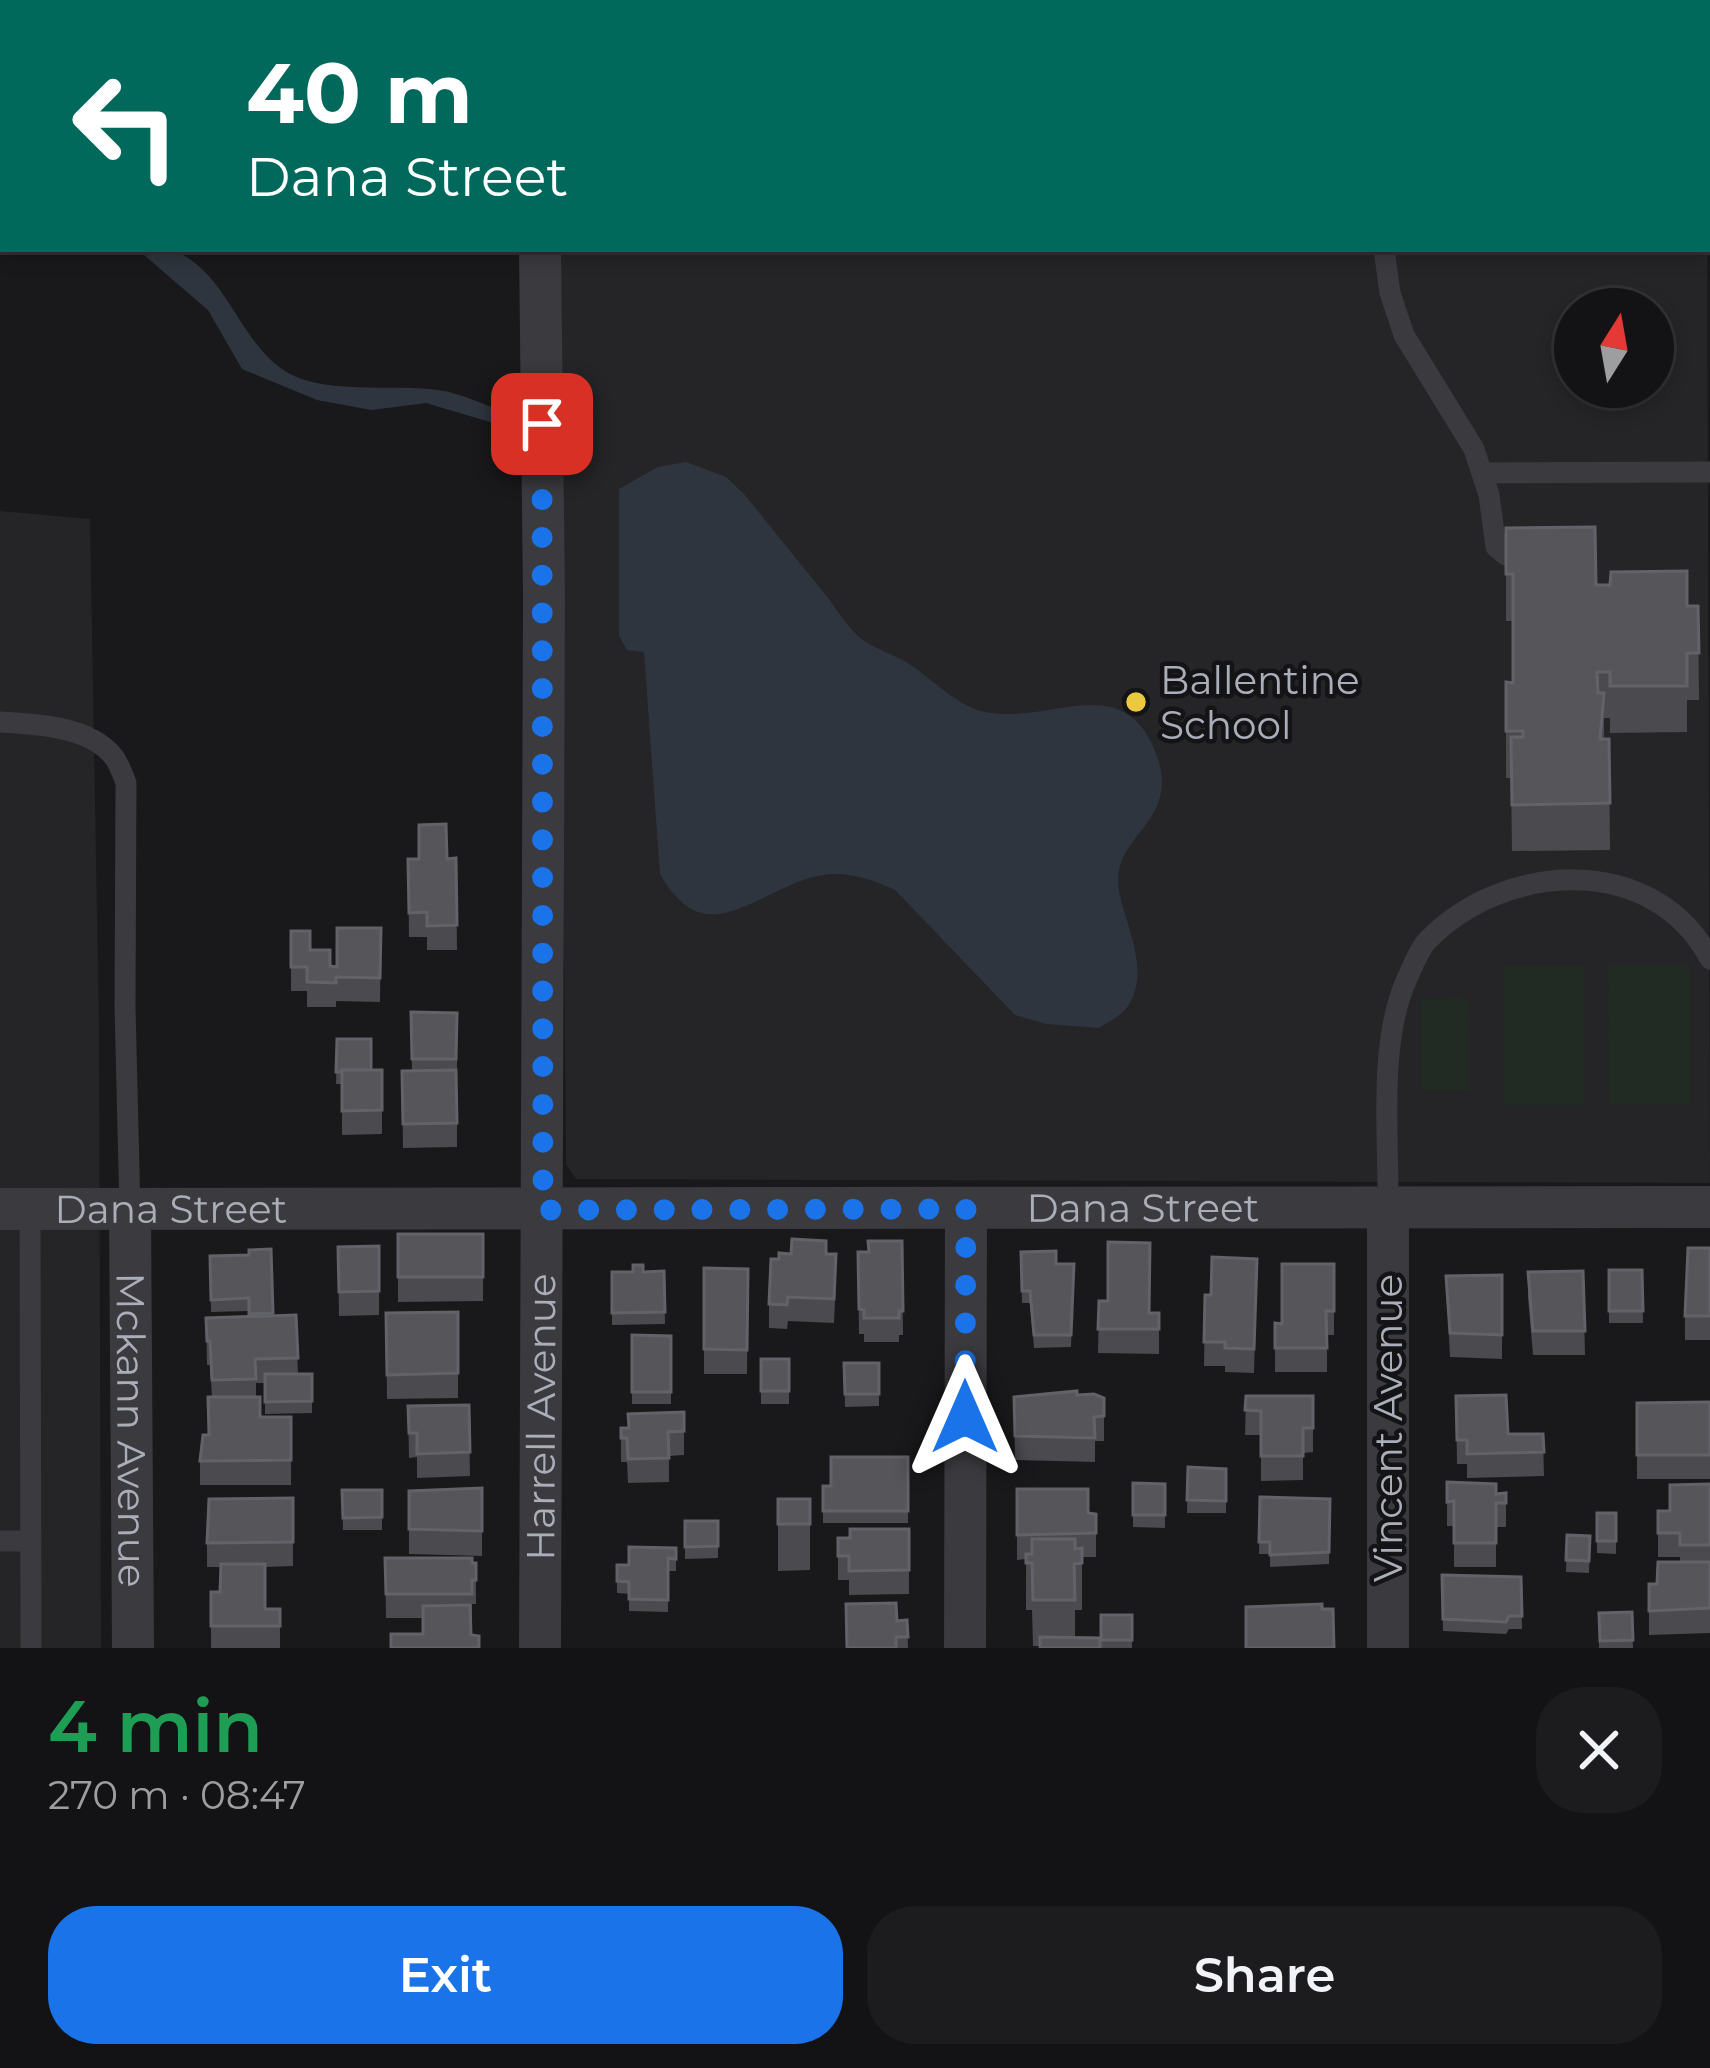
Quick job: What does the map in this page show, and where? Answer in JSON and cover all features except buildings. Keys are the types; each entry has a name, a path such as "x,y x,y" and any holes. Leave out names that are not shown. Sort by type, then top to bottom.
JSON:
{"street":[{"name":"Harrell Avenue","path":"540,252 544,598 540,1648"},
{"name":"Dana Street","path":"15,1210 1710,1207"},
{"name":"Vincent Avenue","path":"1388,1208 1388,1648"},
{"path":"965,1648 966,1209"},
{"name":"Mckann Avenue","path":"130,1211 133,1648"}],"lane":[{"path":"1384,252 1390,292 1404,335 1459,421 1482,473 1496,547 1506,555 1550,556"},
{"path":"1482,473 1710,472"},
{"path":"0,722 95,740 114,756 127,783 130,1211"},
{"path":"1388,1208 1394,1016 1424,944 1460,914 1492,894 1534,880 1589,880 1648,897 1682,922 1710,959"},
{"path":"15,1210 31,1541 31,1648"},
{"path":"0,1541 31,1541"}],"shaded area":[{"path":"140,252 175,252 193,261 259,347 292,375 325,385 449,392 525,422 523,432 426,403 371,410 317,400 242,369 208,310"},
{"name":"Ballentine School","path":"558,252 1707,252 1710,1183 576,1179 566,1164"},
{"path":"686,462 726,477 744,494 859,637 908,663 959,701 1000,714 1103,706 1125,712 1143,729 1158,759 1162,781 1152,815 1124,856 1119,872 1137,978 1135,992 1119,1015 1099,1028 1046,1024 1015,1015 895,890 865,879 845,874 813,877 730,912 712,914 694,910 677,898 660,874 644,652 627,650 619,636 619,489 658,467"},
{"path":"0,511 90,519 99,1026 101,1648 0,1648"},
{"path":"1608,965 1690,965 1690,1104 1609,1104"},
{"path":"1503,966 1584,966 1585,1105 1504,1105"},
{"path":"1468,998 1469,1090 1421,1090 1421,999"}],"place":[{"name":"Ballentine School","path":"1136,702"}],"route":[{"path":"542,424 543,1210 966,1209 965,1417"}]}
